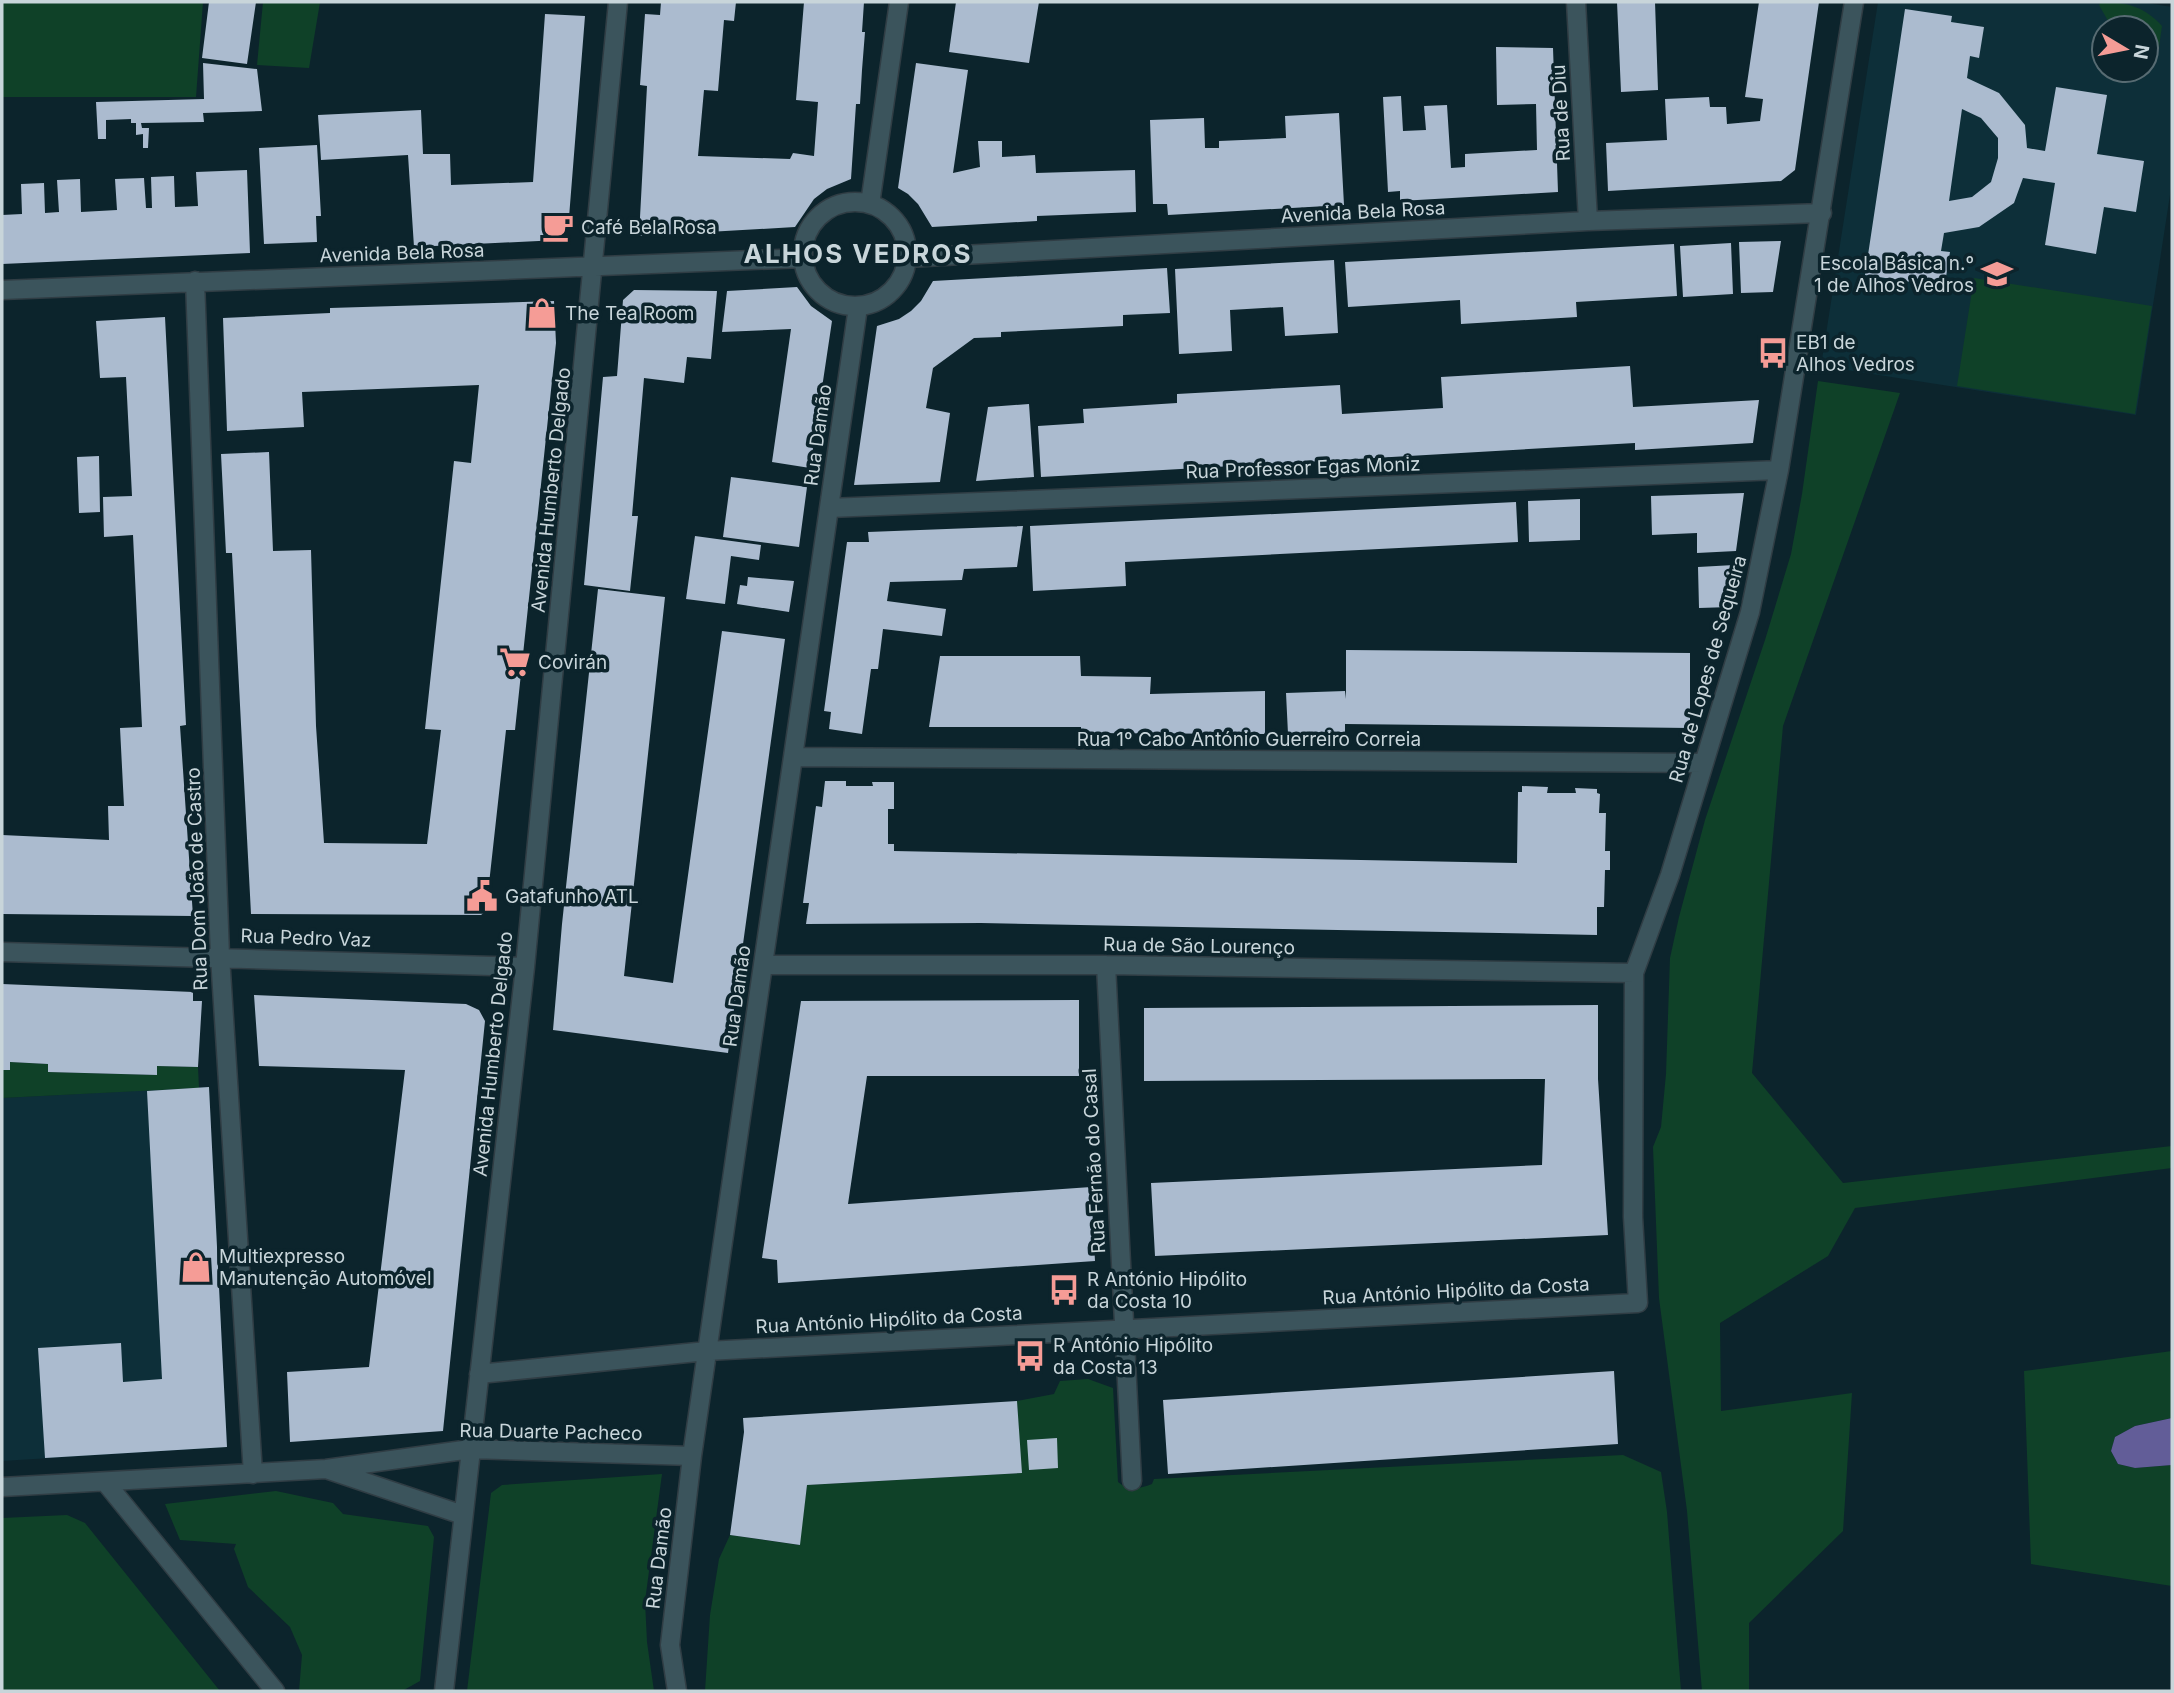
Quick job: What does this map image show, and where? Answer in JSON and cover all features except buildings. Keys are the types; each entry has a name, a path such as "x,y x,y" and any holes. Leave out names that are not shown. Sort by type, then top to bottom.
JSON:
{"street":[{"name":"Avenida Humberto Delgado","path":"444,1691 525,967 618,2"},
{"path":"870,204 899,2"},
{"name":"Rua de Diu","path":"1576,2 1588,221"},
{"name":"Rua de Lopes de Sequeira","path":"1638,1303 1633,1217 1634,973 1670,875 1749,612 1779,470 1854,2"},
{"path":"861,201 870,204 893,216 903,231 906,266 899,282 887,296 858,307 838,303 824,296 813,284 806,270 803,258 806,237 814,221 827,209 843,202 861,201"},
{"name":"Avenida Bela Rosa","path":"907,258 1588,221 1822,213"},
{"name":"Avenida Bela Rosa","path":"2,290 803,258"},
{"name":"Rua Dom João de Castro","path":"195,281 220,956 253,1474"},
{"name":"Rua Damão","path":"677,1691 670,1645 692,1456 858,307"},
{"name":"Rua Professor Egas Moniz","path":"829,508 1779,470"},
{"name":"Rua 1º Cabo António Guerreiro Correia","path":"793,758 1704,762"},
{"name":"Rua Pedro Vaz","path":"2,952 220,956 525,967"},
{"name":"Rua de São Lourenço","path":"763,964 1106,965 1634,973"},
{"name":"Rua Fernão do Casal","path":"1106,965 1132,1481"},
{"name":"Rua António Hipólito da Costa","path":"479,1374 707,1352 1123,1328 1638,1303"},
{"name":"Rua Duarte Pacheco","path":"2,1487 326,1469 471,1449 692,1456"},
{"name":"Rua Duarte Pacheco","path":"326,1469 463,1515"},
{"path":"106,1483 275,1691"}],"shaded area":[{"name":"Escola Básica n.º 1 de Alhos Vedros","path":"1878,2 2141,2 2172,7 2172,182 2136,415 1821,366"},
{"path":"209,1087 227,1447 2,1461 2,1098"},
{"path":"2172,1418 2172,1465 2135,1468 2118,1464 2111,1451 2115,1437 2135,1426"}],"green space":[{"path":"2,2 203,2 196,97 2,97"},
{"path":"263,2 320,2 309,68 257,65"},
{"path":"2101,2 2119,3 2149,14 2104,14 2099,5"},
{"path":"1974,278 2152,306 2135,414 1957,386"},
{"path":"1818,381 1900,393 1783,726 1752,1073 1843,1183 2172,1146 2172,1168 1855,1208 1828,1256 1720,1323 1721,1411 1852,1393 1843,1531 1749,1623 1749,1691 1702,1691 1687,1511 1659,1298 1653,1147 1661,1127 1666,1074 1670,958 1705,820 1791,554"},
{"path":"10,1062 48,1064 48,1072 156,1075 157,1066 198,1067 199,1088 2,1098 2,1070 10,1070"},
{"path":"2172,1351 2172,1418 2135,1426 2115,1437 2111,1451 2118,1464 2135,1468 2172,1465 2172,1586 2031,1564 2024,1371"},
{"path":"1088,1379 1113,1388 1118,1482 1130,1488 1152,1484 1154,1479 1623,1455 1661,1472 1667,1512 1681,1691 705,1691 710,1615 719,1559 730,1535 799,1545 807,1485 1021,1473 1017,1401 1054,1394 1060,1381"},
{"path":"662,1474 645,1601 654,1691 467,1691 491,1493 502,1485"},
{"path":"276,1491 333,1503 343,1514 428,1526 434,1537 420,1681 402,1691 299,1691 302,1655 290,1627 248,1587 234,1549 236,1544 180,1540 165,1504"},
{"path":"67,1515 85,1523 220,1691 2,1691 2,1518"}],"place":[{"name":"Café Bela Rosa","path":"558,227"},
{"name":"Escola Básica n.º 1 de Alhos Vedros","path":"1997,274"},
{"name":"The Tea Room","path":"542,313"},
{"name":"EB1 de Alhos Vedros","path":"1773,353"},
{"name":"Covirán","path":"515,662"},
{"name":"Gatafunho ATL","path":"482,896"},
{"name":"Multiexpresso Manutenção Automóvel","path":"196,1267"},
{"name":"R António Hipólito da Costa 10","path":"1064,1290"},
{"name":"R António Hipólito da Costa 13","path":"1030,1356"}],"district":[{"name":"ALHOS VEDROS","path":"858,253"}]}
